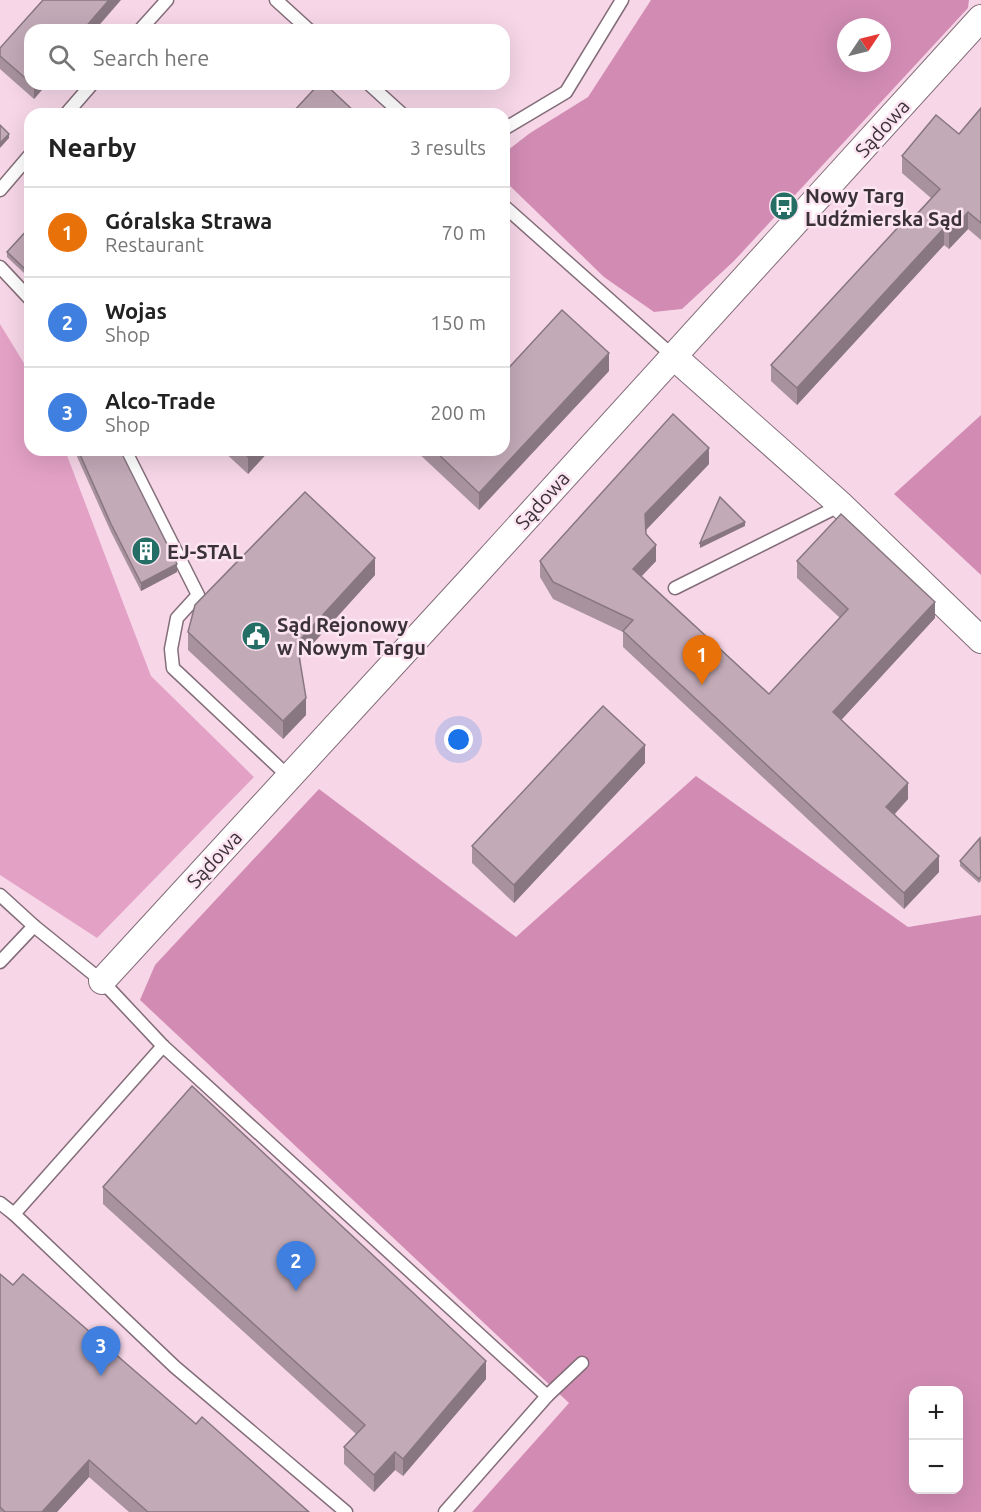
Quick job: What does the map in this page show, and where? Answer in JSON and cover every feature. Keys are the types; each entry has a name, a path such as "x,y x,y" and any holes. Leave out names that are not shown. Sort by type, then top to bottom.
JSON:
{"street":[{"name":"Sądowa","path":"102,981 981,18"},
{"path":"673,356 841,505 981,640"}],"lane":[{"path":"145,24 167,0"},
{"path":"276,0 302,24"},
{"path":"510,125 566,92 622,0"},
{"path":"71,108 87,90"},
{"path":"376,90 395,108"},
{"path":"0,190 24,162"},
{"path":"510,211 673,356"},
{"path":"0,267 24,293"},
{"path":"128,456 198,595 177,618 171,649 173,668 290,777"},
{"path":"675,588 841,505"},
{"path":"0,895 102,981 163,1046 547,1396"},
{"path":"0,962 34,926"},
{"path":"14,1214 163,1046"},
{"path":"0,1203 175,1367 346,1512"},
{"path":"446,1512 547,1396 582,1363"}],"shaded area":[{"path":"0,0 651,0 588,97 530,133 510,148 510,108 24,108 24,363 0,324"},
{"path":"651,0 969,0 968,8 734,261 682,309 654,312 604,277 510,186 510,148 530,133 588,97"},
{"path":"969,0 981,0 981,415 894,494 981,575 981,915 908,927 696,776 516,938 319,789 140,1000 570,1404 472,1512 0,1512 0,875 97,938 254,777 151,676 67,456 510,456 510,186 605,277 654,312 682,309 734,261 968,8"},
{"path":"0,324 24,363 24,456 67,456 151,676 254,777 97,938 0,875"},
{"path":"981,415 981,575 894,494"},
{"path":"696,776 908,927 981,915 981,1512 472,1512 569,1403 140,1000 155,965 319,789 516,937"}],"building":[{"path":"43,0 109,0 88,24 24,24 24,77 0,56 0,48"},
{"path":"313,90 331,90 351,108 297,108"},
{"path":"981,108 981,223 968,212 949,233 944,228 797,388 771,365 903,222 906,226 940,189 902,156 936,115 959,134"},
{"path":"0,125 9,134 0,143"},
{"path":"24,234 24,268 7,252"},
{"path":"562,310 609,353 479,493 440,456 510,456 510,366"},
{"path":"673,414 709,448 645,514 646,534 656,545 633,569 769,694 848,609 797,561 841,514 935,602 833,712 908,783 886,807 939,856 904,893 623,631 633,620 553,582 540,561"},
{"path":"81,456 123,456 177,564 141,583"},
{"name":"Sąd Rejonowy w Nowym Targu","path":"305,492 375,558 297,643 306,698 283,721 188,632 195,605"},
{"path":"720,497 745,522 700,543"},
{"path":"603,706 645,745 514,885 472,846"},
{"path":"980,838 981,876 979,879 960,861"},
{"path":"192,1086 486,1361 403,1459 395,1452 374,1475 344,1447 365,1425 103,1187"},
{"path":"0,1274 13,1285 23,1274 196,1424 202,1417 309,1512 148,1512 89,1460 42,1512 5,1512 0,1507"}],"place":[{"name":"Nowy Targ Ludźmierska Sąd","path":"784,206"},
{"name":"EJ-STAL","path":"146,551"},
{"name":"Sąd Rejonowy w Nowym Targu","path":"256,636"},
{"name":"Góralska Strawa","path":"702,685"},
{"name":"Wojas","path":"296,1291"},
{"name":"Alco-Trade","path":"101,1376"}]}
